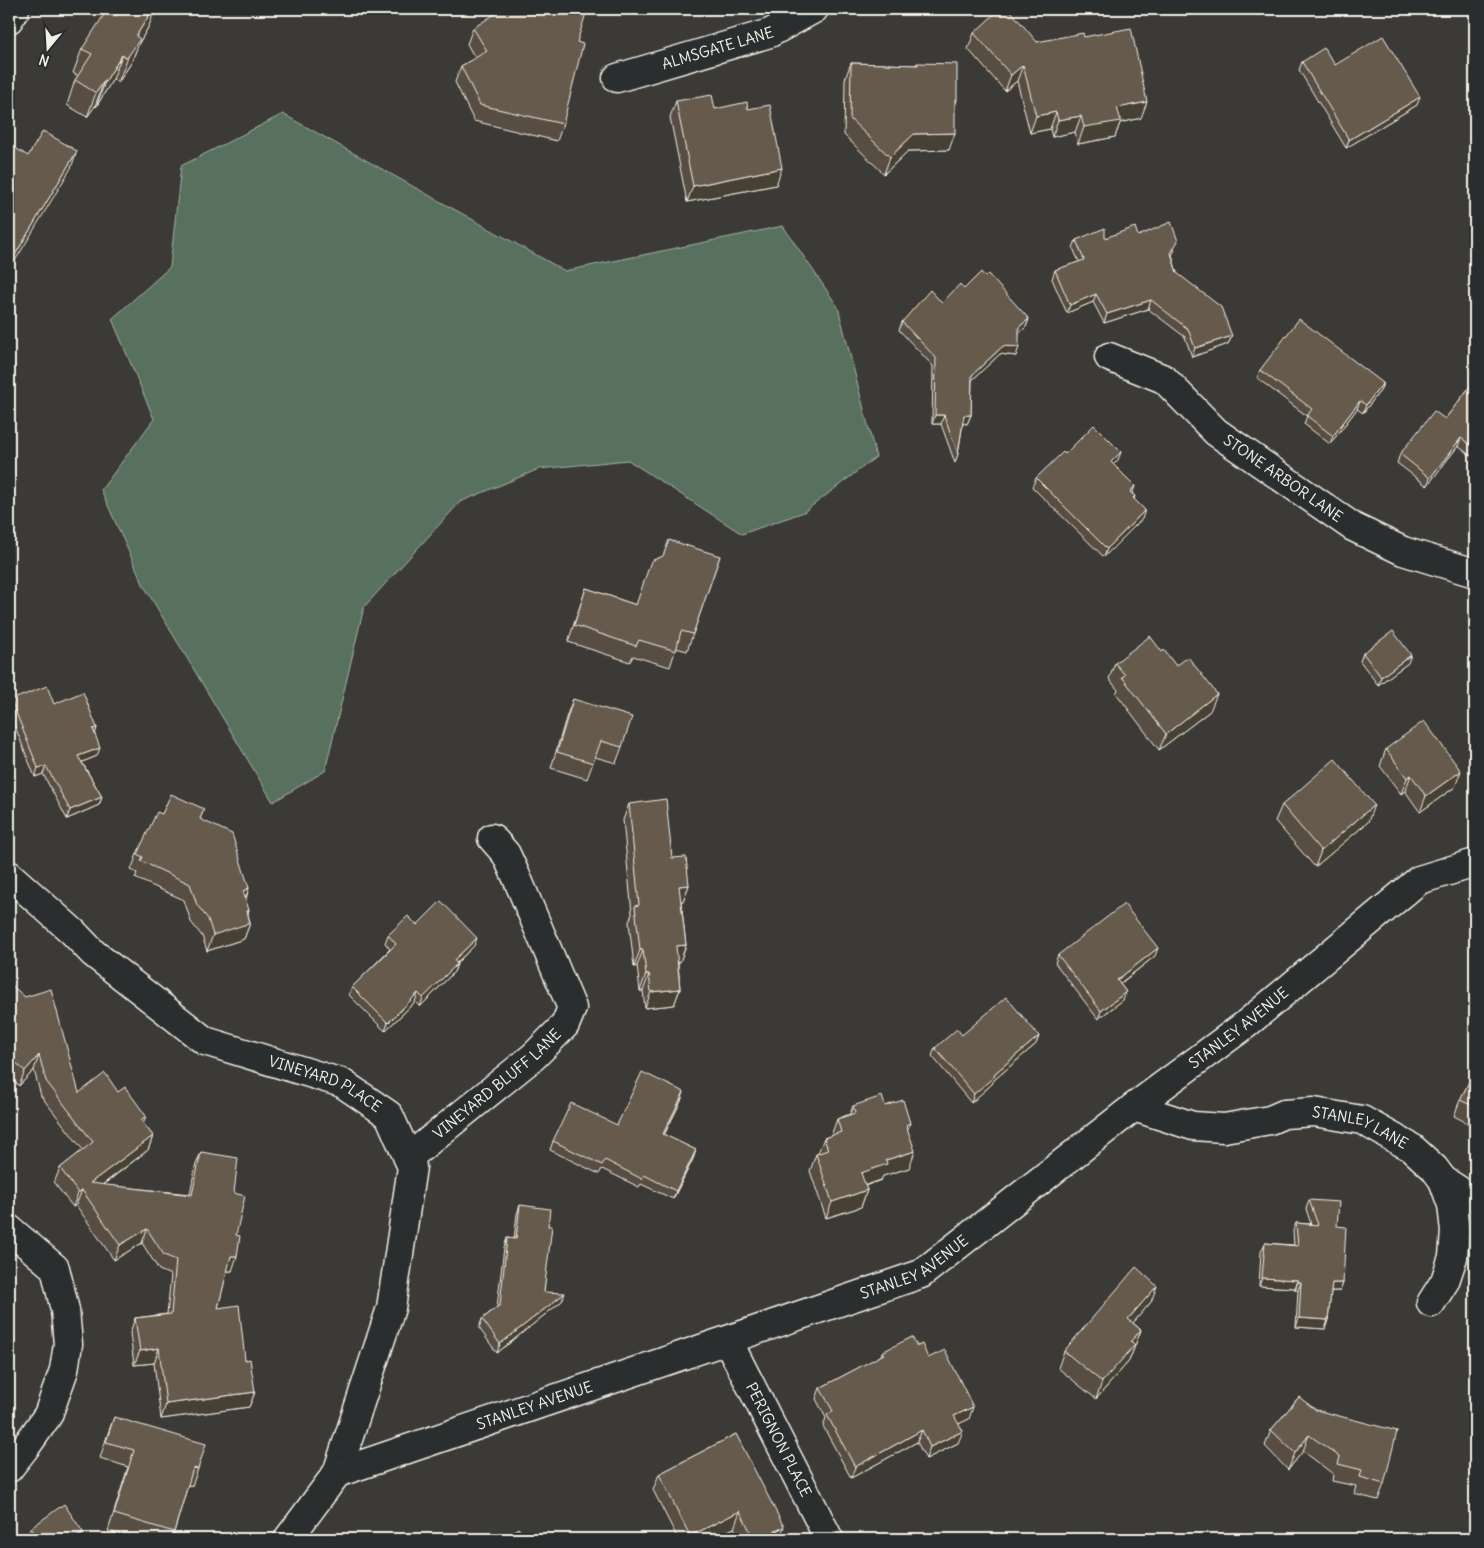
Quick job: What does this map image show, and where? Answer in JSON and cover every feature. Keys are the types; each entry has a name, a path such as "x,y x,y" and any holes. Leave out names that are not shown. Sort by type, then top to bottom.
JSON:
{"street":[{"path":"9,19 16,9"},
{"name":"ALMSGATE LANE","path":"617,78 770,33 814,9"},
{"name":"STONE ARBOR LANE","path":"1109,357 1164,379 1216,432 1353,527 1403,551 1475,573"},
{"name":"VINEYARD BLUFF LANE","path":"408,1158 534,1056 565,1026 572,1008 506,854 492,838"},
{"name":"STANLEY AVENUE","path":"337,1473 921,1274 1134,1108 1245,1025 1419,880 1475,863"},
{"name":"VINEYARD PLACE","path":"9,875 93,953 205,1041 342,1083 389,1115 412,1167 391,1308 337,1473"},
{"name":"STANLEY LANE","path":"1134,1108 1192,1126 1224,1128 1270,1120 1284,1114 1314,1112 1362,1120 1412,1148 1434,1168 1443,1180 1452,1205 1456,1231 1453,1257 1444,1281 1430,1303"},
{"path":"1443,1180 1475,1201"},
{"path":"9,1229 55,1268 66,1310 68,1344 64,1370 48,1415 9,1468"},
{"name":"PERIGNON PLACE","path":"728,1341 829,1539"},
{"path":"288,1539 337,1473"}],"green space":[{"path":"283,114 565,271 783,226 838,307 876,457 804,512 742,534 628,460 539,469 460,502 364,607 325,771 273,802 144,586 101,490 154,419 112,319 170,267 181,166"}],"building":[{"path":"120,9 153,9 136,36 140,39 127,58 122,55 96,93 75,80 92,54 82,49 107,10 116,16"},
{"path":"498,9 587,10 577,42 583,44 563,124 480,105 461,66 487,51 473,28 495,14"},
{"path":"1000,9 1009,9 1037,42 1083,33 1084,37 1131,28 1147,102 1117,108 1121,121 1084,127 1081,116 1058,120 1056,112 1036,116 1023,65 1011,75 974,33"},
{"path":"1383,36 1420,97 1349,140 1302,62 1324,48 1335,65"},
{"path":"851,63 957,64 955,133 914,134 890,157 850,119"},
{"path":"712,95 715,109 747,102 748,109 770,105 782,168 693,186 676,101"},
{"path":"43,131 77,151 9,265 9,144 28,156"},
{"path":"1171,222 1178,241 1171,253 1177,273 1221,307 1232,336 1195,348 1188,329 1151,300 1107,314 1096,294 1070,305 1055,270 1084,260 1076,240 1105,228 1105,238 1135,227 1138,236"},
{"path":"981,272 985,277 988,274 1029,319 1019,327 1019,347 1003,346 972,375 971,415 964,415 958,454 944,415 935,415 936,358 902,322 930,290 942,303 960,284 964,289"},
{"path":"1299,319 1383,383 1366,405 1360,401 1333,436 1307,416 1312,409 1260,370"},
{"path":"1475,380 1475,448 1461,438 1430,478 1400,454 1434,411 1445,419"},
{"path":"1094,425 1121,452 1111,462 1135,486 1130,492 1135,496 1133,498 1145,510 1107,549 1036,478 1063,452 1065,454"},
{"path":"669,540 720,556 693,634 681,631 676,651 639,640 636,646 574,625 586,588 636,605 651,561 663,556"},
{"path":"1393,631 1411,655 1381,677 1363,653"},
{"path":"1150,636 1176,666 1188,657 1217,694 1166,734 1122,677 1125,675 1115,663"},
{"path":"47,686 54,704 83,692 97,728 93,729 100,748 78,756 102,797 70,810 46,766 38,768 11,700"},
{"path":"573,699 632,717 622,747 601,741 593,763 557,752"},
{"path":"9,700 14,714 9,716"},
{"path":"1424,721 1461,771 1426,796 1411,775 1407,778 1386,749"},
{"path":"1335,759 1374,805 1321,851 1282,805"},
{"path":"171,794 204,809 200,819 232,834 249,888 243,891 249,910 247,911 250,923 213,935 208,919 197,905 190,884 141,861 143,857 137,854 157,812 162,814"},
{"path":"666,799 672,858 686,857 689,885 679,886 686,945 676,946 680,989 651,992 649,974 646,974 643,950 640,950 635,906 639,905 629,804"},
{"path":"441,901 477,938 454,960 457,964 423,998 418,993 388,1023 352,987 396,944 388,935 408,916 417,925"},
{"path":"1124,904 1158,948 1117,980 1126,992 1101,1011 1058,955"},
{"path":"9,983 25,997 51,989 79,1093 105,1073 118,1092 125,1087 146,1116 141,1120 153,1136 90,1183 192,1195 201,1152 238,1158 234,1193 245,1196 236,1235 240,1236 237,1256 231,1256 218,1308 239,1305 245,1360 250,1359 255,1392 166,1404 159,1348 140,1351 135,1318 171,1314 176,1260 164,1255 147,1229 120,1245 82,1190 78,1193 60,1168 93,1142 46,1081 39,1055 25,1071 15,1062 9,1069"},
{"path":"1006,997 1039,1036 994,1074 995,1076 974,1094 935,1048 957,1029 962,1035"},
{"path":"1475,1070 1475,1107 1460,1100"},
{"path":"642,1072 684,1092 663,1134 696,1150 676,1191 644,1175 642,1179 605,1160 602,1165 553,1141 571,1103 617,1125"},
{"path":"882,1096 885,1106 903,1100 910,1123 906,1125 915,1151 886,1160 887,1164 861,1173 867,1190 832,1202 816,1154 828,1150 824,1138 841,1132 837,1119 855,1113 853,1106"},
{"path":"1309,1200 1339,1202 1337,1226 1346,1227 1343,1283 1332,1283 1328,1320 1299,1318 1301,1282 1298,1282 1298,1280 1262,1278 1265,1243 1298,1246 1296,1223 1318,1225"},
{"path":"520,1205 550,1209 548,1226 552,1226 544,1292 565,1293 500,1344 482,1319 500,1305 507,1238 516,1239"},
{"path":"1136,1267 1157,1286 1128,1319 1141,1330 1131,1341 1135,1345 1102,1382 1064,1351"},
{"path":"912,1337 917,1346 922,1344 928,1358 945,1350 973,1407 954,1416 963,1431 930,1447 922,1430 855,1467 827,1415 833,1411 820,1388"},
{"path":"1299,1397 1316,1410 1397,1431 1384,1484 1360,1477 1362,1470 1338,1464 1340,1457 1309,1435 1295,1453 1271,1430"},
{"path":"114,1417 206,1444 198,1469 193,1468 174,1532 114,1514 134,1450 106,1442"},
{"path":"736,1434 784,1527 754,1539 740,1511 690,1536 659,1474"},
{"path":"64,1504 83,1532 72,1539 39,1539 31,1528"},
{"path":"518,1528 526,1539 503,1539"}]}
